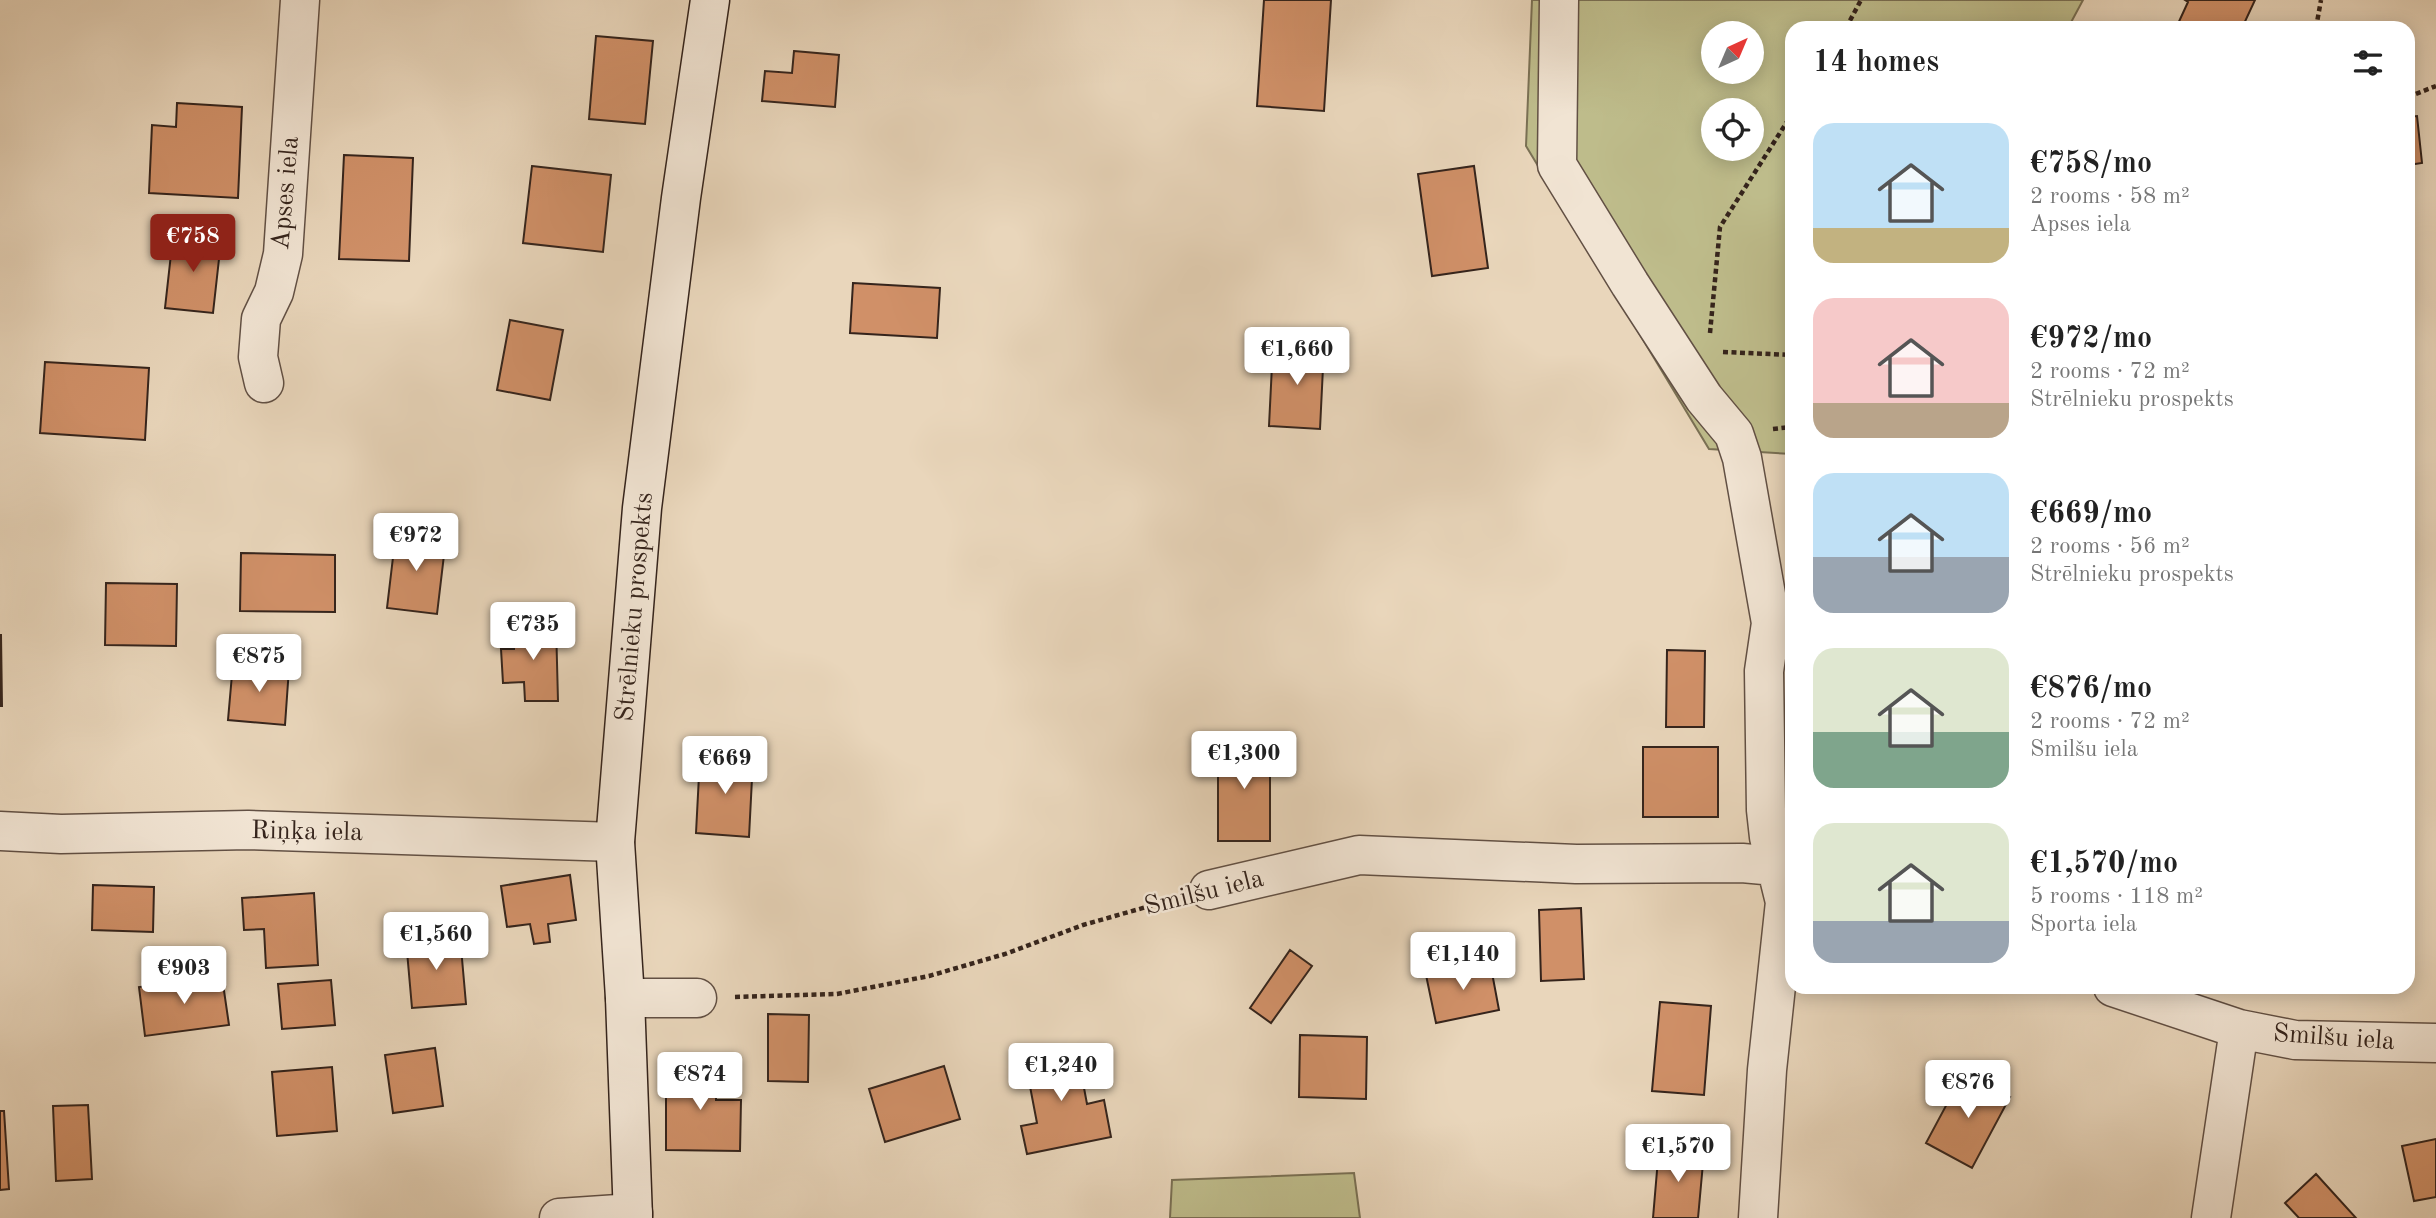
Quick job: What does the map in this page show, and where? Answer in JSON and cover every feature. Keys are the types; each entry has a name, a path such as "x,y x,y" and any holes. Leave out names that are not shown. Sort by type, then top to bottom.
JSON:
{"street":[{"name":"Apses iela","path":"264,383 258,357 261,319 274,292 283,254 300,0"},
{"name":"Strēlnieku prospekts","path":"633,1215 625,998 615,842 642,508 681,198 710,0"},
{"path":"1559,0 1557,165 1704,398 1734,434 1742,458 1771,623 1764,671 1766,810 1784,869 1785,902 1768,1070 1758,1218"},
{"name":"Riņķa iela","path":"0,831 61,834 248,830 615,842"},
{"name":"Smilšu iela","path":"1209,890 1359,855 1576,864 1742,863 1784,869"},
{"name":"Smilšu iela","path":"2134,994 2239,1029 2295,1041 2436,1043"},
{"path":"625,998 697,998"},
{"path":"2211,1218 2239,1029"},
{"path":"559,1218 633,1215"}],"path":[{"path":"1850,21 1861,0"},
{"path":"2317,21 2321,0"},
{"path":"2415,94 2436,86"},
{"path":"1710,337 1720,227 1785,125"},
{"path":"1723,352 1785,355"},
{"name":"Smilšu iela","path":"697,998 837,994 929,976 1005,954 1083,925 1209,890"}],"shaded area":[{"path":"1532,0 2083,0 2072,21 1785,21 1785,454 1709,449 1526,146"},
{"path":"1354,1173 1360,1218 1170,1218 1172,1180"}],"building":[{"path":"1264,0 1331,0 1324,111 1257,106"},
{"path":"2185,0 2255,0 2245,21 2179,21 2188,2"},
{"path":"596,36 653,41 645,124 589,119"},
{"path":"794,51 839,55 835,107 762,101 765,71 792,73"},
{"path":"177,103 242,107 238,198 149,193 152,125 176,127"},
{"path":"2415,116 2422,163 2415,164"},
{"path":"344,155 413,158 409,261 339,259"},
{"path":"532,166 611,175 603,252 523,243"},
{"path":"1474,166 1488,268 1432,276 1418,174"},
{"path":"173,236 221,241 213,313 165,308"},
{"path":"853,283 940,288 937,338 850,333"},
{"path":"510,320 563,330 550,400 497,390"},
{"path":"1273,345 1324,347 1320,429 1269,426"},
{"path":"45,362 149,368 145,440 40,433"},
{"path":"396,532 446,538 437,614 387,608"},
{"path":"241,553 335,555 335,612 240,611"},
{"path":"106,583 177,584 176,646 105,645"},
{"path":"556,624 558,701 525,701 524,682 503,683 501,649 514,649 514,625"},
{"path":"1,635 2,706 0,706"},
{"path":"1667,650 1705,651 1704,727 1666,727"},
{"path":"233,663 289,668 285,725 228,720"},
{"path":"1218,741 1270,741 1270,841 1218,841"},
{"path":"1643,747 1718,747 1718,817 1643,817"},
{"path":"700,756 753,759 749,837 696,833"},
{"path":"570,875 576,920 548,924 550,942 534,944 530,924 507,927 501,886"},
{"path":"93,885 154,887 153,932 92,930"},
{"path":"314,893 318,965 266,968 264,929 244,930 242,898"},
{"path":"1581,908 1584,979 1541,981 1539,910"},
{"path":"460,936 466,1004 412,1008 406,940"},
{"path":"1290,950 1312,966 1271,1023 1250,1008"},
{"path":"1490,962 1499,1010 1436,1023 1426,975"},
{"path":"222,977 229,1025 145,1036 139,987"},
{"path":"331,980 335,1025 282,1029 278,984"},
{"path":"1660,1002 1711,1006 1704,1095 1652,1091"},
{"path":"768,1014 809,1015 808,1082 768,1081"},
{"path":"1300,1035 1367,1037 1366,1099 1299,1097"},
{"path":"1076,1045 1087,1104 1104,1100 1111,1137 1027,1154 1021,1126 1037,1123 1024,1055"},
{"path":"435,1048 443,1106 393,1113 385,1055"},
{"path":"666,1066 716,1066 716,1100 741,1100 740,1151 666,1150"},
{"path":"944,1066 960,1119 885,1142 869,1089"},
{"path":"332,1067 337,1131 277,1136 272,1072"},
{"path":"1964,1072 2010,1097 1972,1168 1926,1143"},
{"path":"88,1105 92,1179 56,1181 53,1106"},
{"path":"0,1111 4,1111 9,1189 0,1190"},
{"path":"2436,1139 2436,1197 2414,1201 2402,1146"},
{"path":"1659,1147 1704,1152 1698,1218 1653,1218"},
{"path":"2316,1174 2356,1218 2299,1218 2285,1203"}]}
